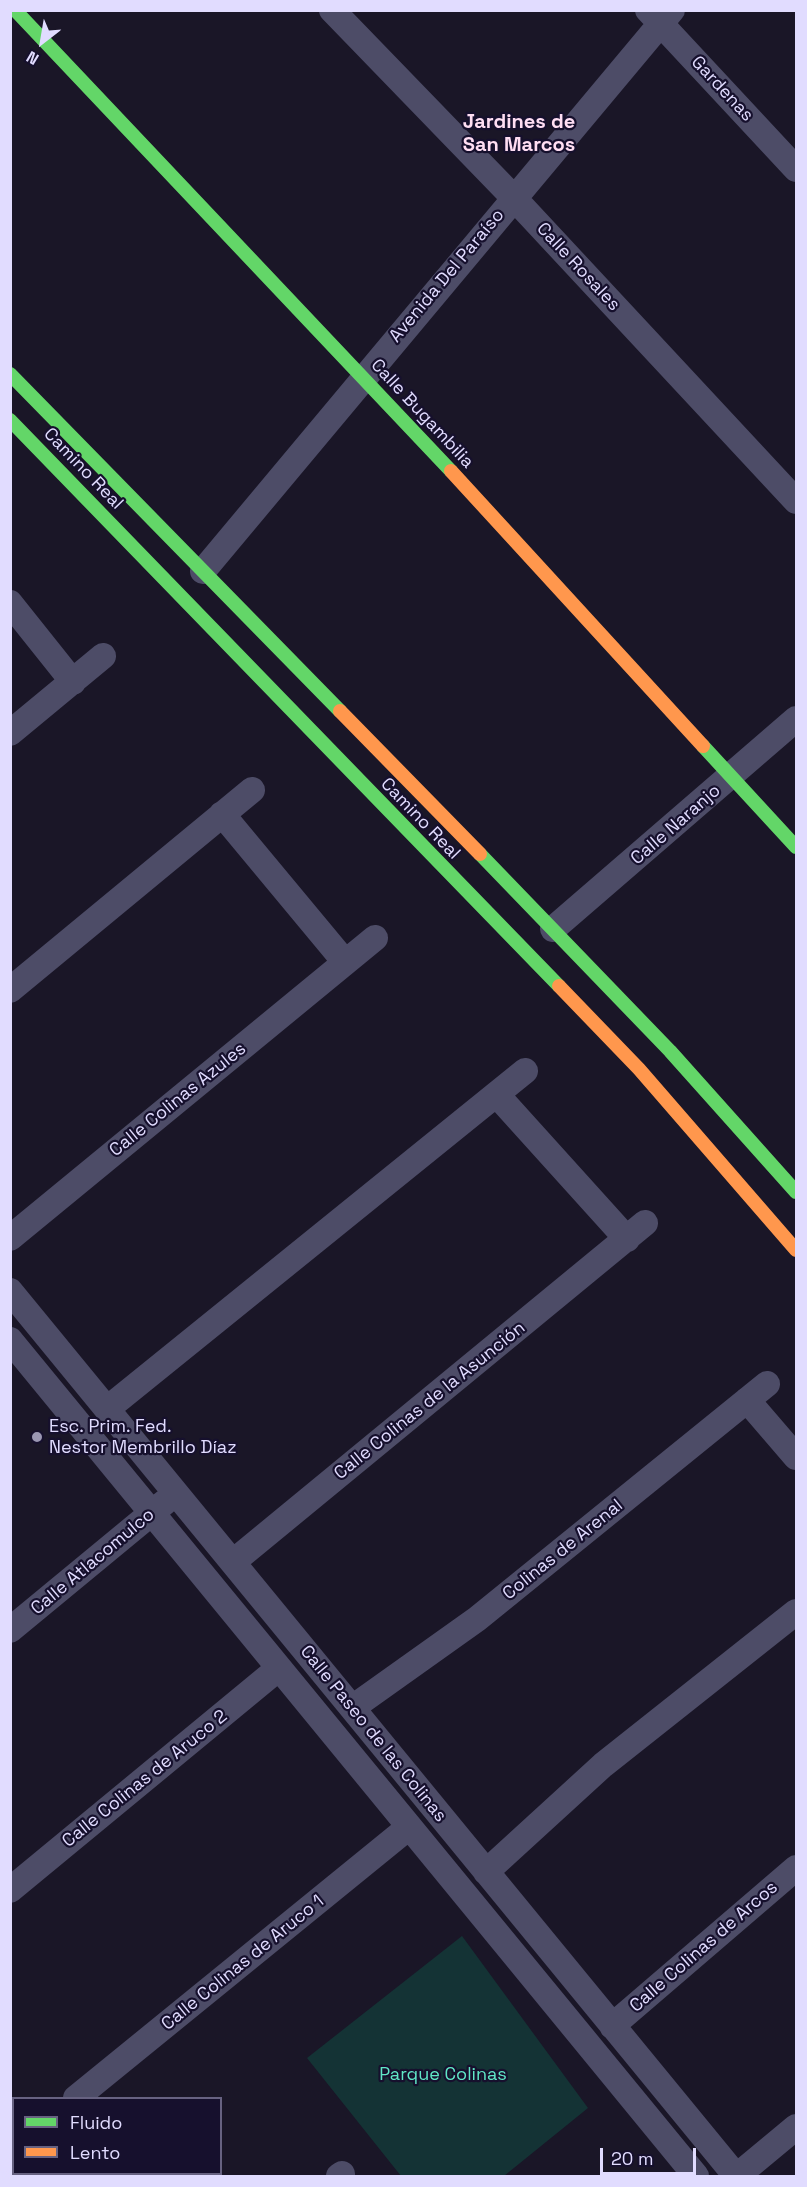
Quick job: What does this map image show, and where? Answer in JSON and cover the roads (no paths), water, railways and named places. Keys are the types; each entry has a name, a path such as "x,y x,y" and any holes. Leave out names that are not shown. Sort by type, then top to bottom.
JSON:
{"street":[{"name":"Calle Bugambilia","path":"15,10 364,376 796,847"},
{"name":"Calle Rosales","path":"332,10 513,197 796,501"},
{"name":"Avenida Del Paraíso","path":"203,571 513,197 660,15"},
{"name":"Gardenas","path":"660,15 796,169"},
{"name":"Camino Real","path":"12,379 553,929 670,1051 796,1192"},
{"name":"Camino Real","path":"10,420 639,1069 796,1250"},
{"path":"10,603 73,682"},
{"path":"10,733 103,656"},
{"name":"Calle Naranjo","path":"553,929 796,719"},
{"path":"10,990 252,790"},
{"path":"222,814 345,962"},
{"name":"Calle Colinas Azules","path":"10,1238 375,938"},
{"path":"107,1409 525,1071"},
{"name":"Calle Colinas de la Asunción","path":"233,1562 636,1231 497,1095"},
{"name":"Calle Paseo de las Colinas","path":"10,1291 736,2176"},
{"name":"Calle Paseo de las Colinas","path":"10,1340 696,2176"},
{"name":"Colinas de Arenal","path":"352,1707 477,1619 767,1384"},
{"path":"747,1400 796,1457"},
{"name":"Calle Atlacomulco","path":"10,1630 176,1493"},
{"path":"486,1872 603,1765 796,1612"},
{"name":"Calle Colinas de Aruco 2","path":"10,1890 279,1668"},
{"name":"Calle Colinas de Aruco 1","path":"77,2097 409,1827"},
{"name":"Calle Colinas de Arcos","path":"612,2026 796,1868"},
{"path":"736,2176 796,2127"}],"place":[{"name":"Esc. Prim. Fed. Nestor Membrillo Díaz","path":"37,1437"}],"district":[{"name":"Jardines de San Marcos","path":"519,134"}],"park label":[{"name":"Parque Colinas","path":"443,2075"}]}
